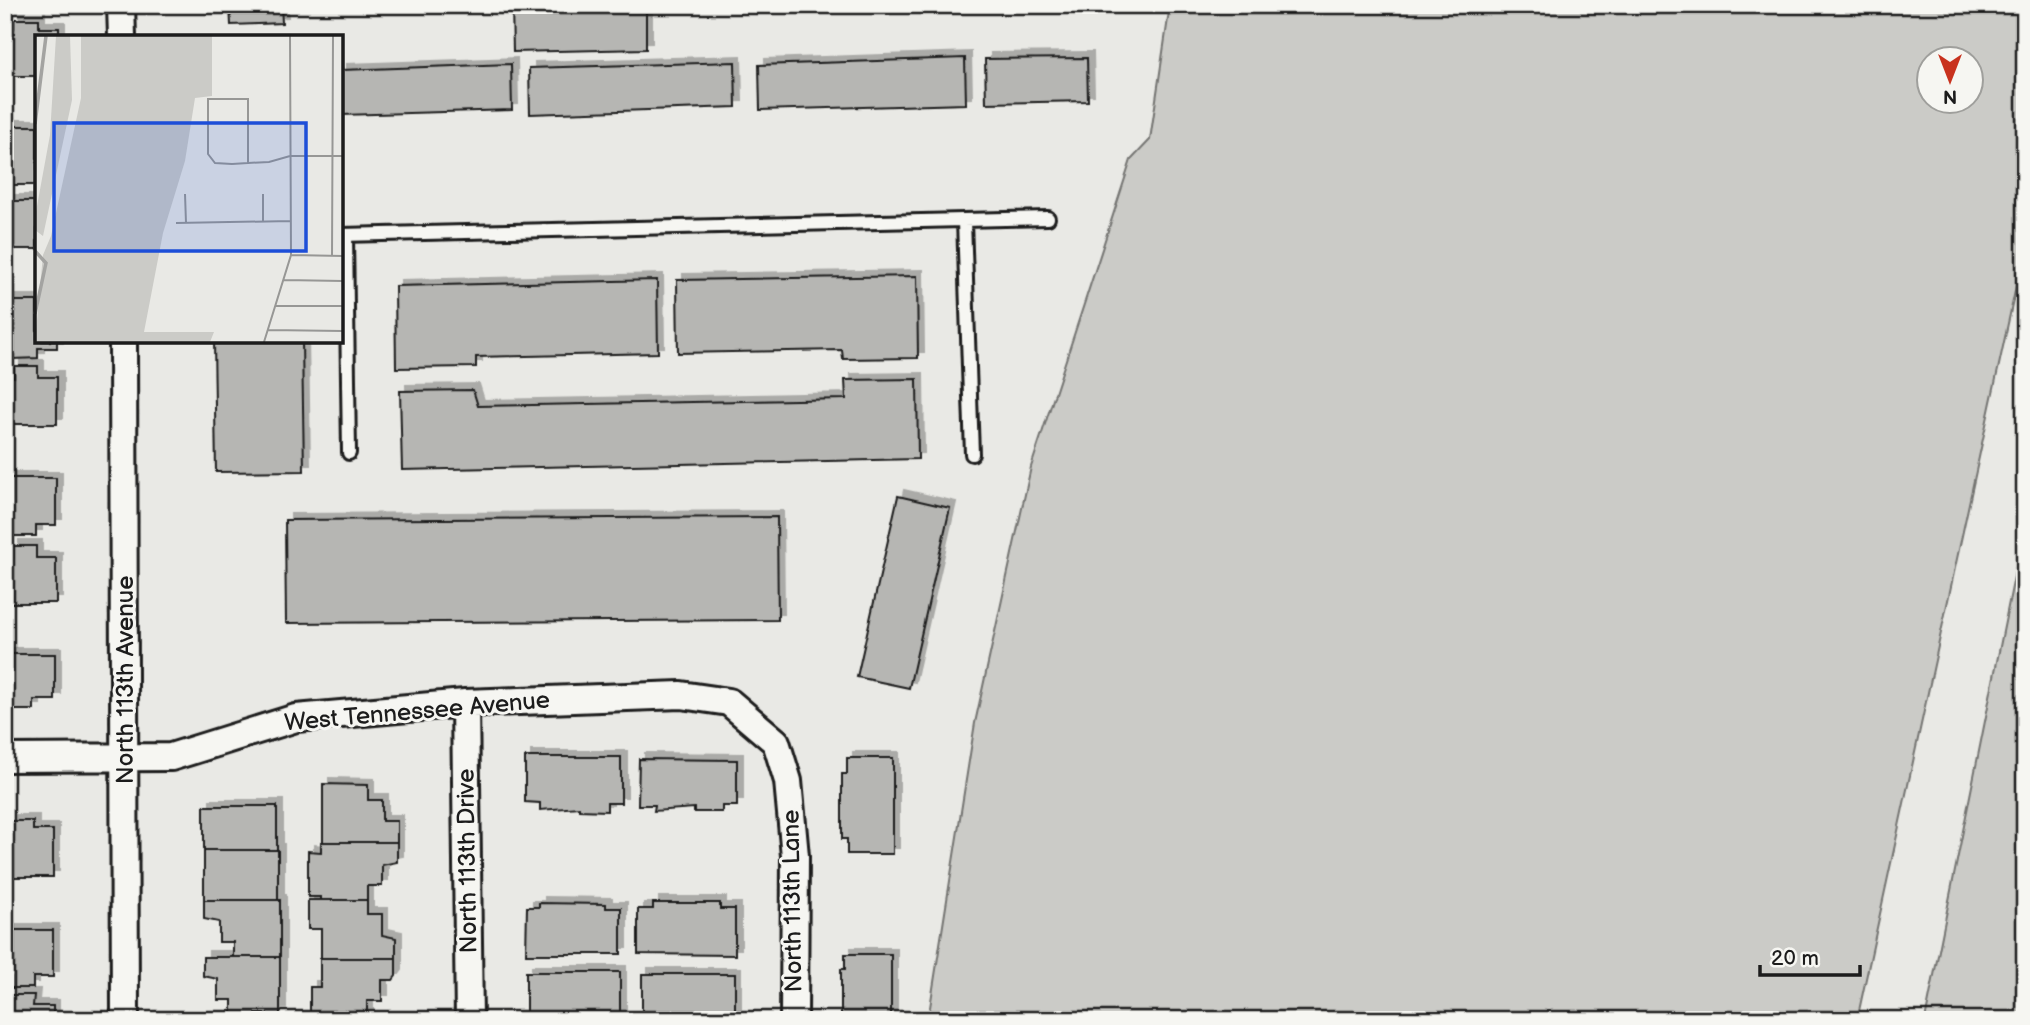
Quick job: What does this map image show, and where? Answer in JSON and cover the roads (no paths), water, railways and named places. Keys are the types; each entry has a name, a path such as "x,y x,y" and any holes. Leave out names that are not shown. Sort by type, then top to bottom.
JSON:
{"street":[{"path":"121,5 122,35"},
{"name":"North 113th Avenue","path":"123,343 125,1020"},
{"name":"West Tennessee Avenue","path":"5,758 125,760 171,757 296,718 465,703 681,695 729,702 776,742"},
{"name":"North 113th Drive","path":"465,703 469,1020"},
{"name":"North 113th Lane","path":"776,742 788,781 795,856 794,1020"}],"lane":[{"path":"349,453 344,235 1048,218"},
{"path":"964,221 972,454"}]}
